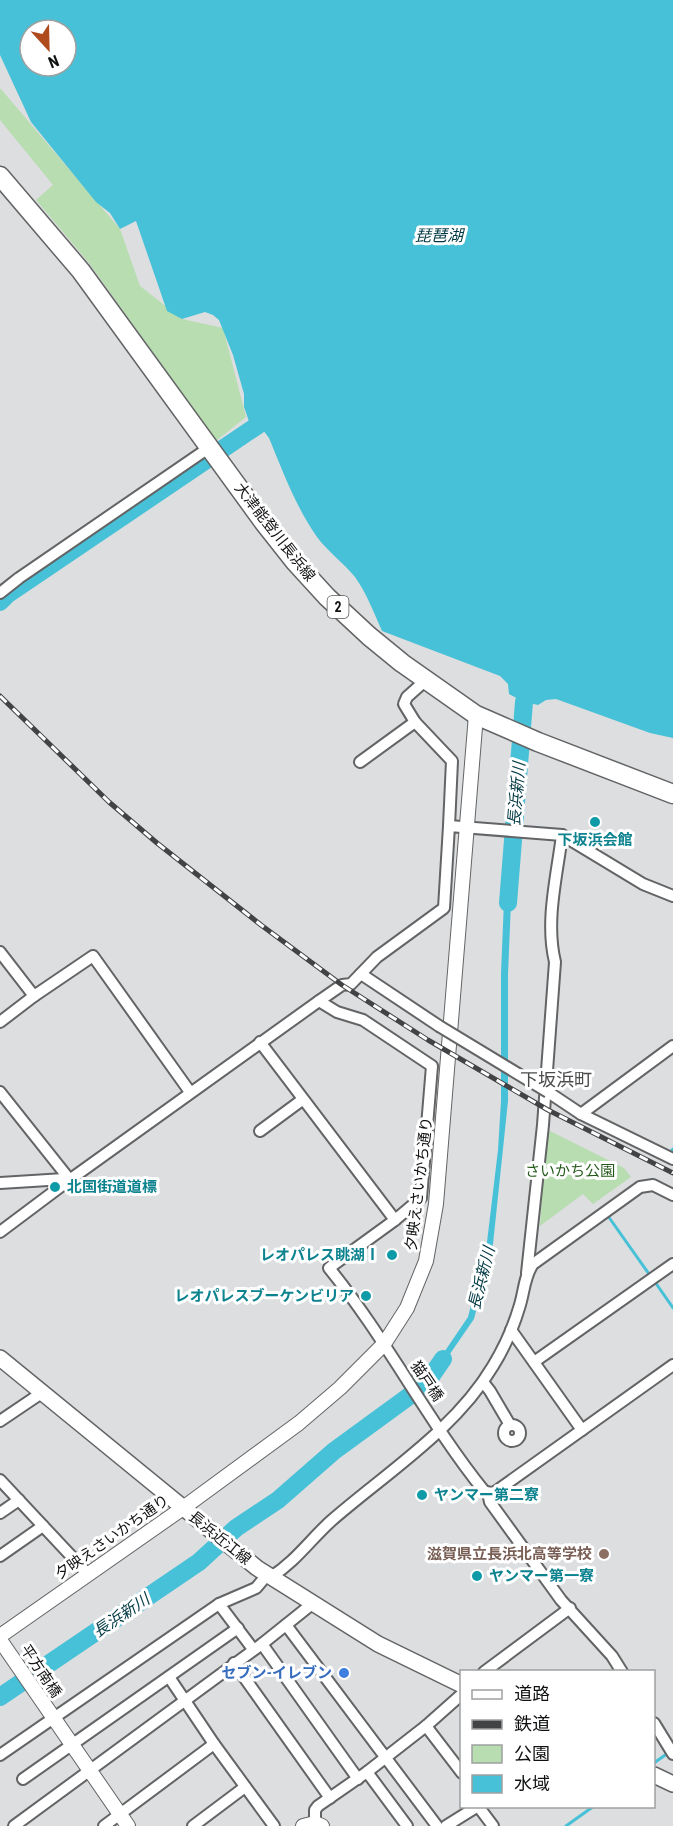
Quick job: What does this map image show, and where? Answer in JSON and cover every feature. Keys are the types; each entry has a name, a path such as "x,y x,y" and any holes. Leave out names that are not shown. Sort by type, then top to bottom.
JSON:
{"main road":[{"name":"大津能登川長浜線","path":"0,176 81,271 295,562 327,597 369,636 426,680 483,718 673,794"},
{"name":"長浜近江線","path":"0,1358 265,1574 378,1644 460,1684"},
{"path":"655,1775 673,1784"}],"street":[{"path":"0,593 19,578 213,452"},
{"path":"0,1232 260,1042 342,985 351,984 377,957 444,909 452,761 414,722 404,704 407,697 426,680"},
{"name":"夕映えさいかち通り","path":"2,1642 88,1574 299,1423 340,1389 384,1344 407,1308 426,1261 436,1203 468,827 483,718"},
{"path":"360,762 414,722"},
{"path":"449,825 559,834 643,884 673,896"},
{"path":"0,1755 51,1715 219,1604 256,1588 265,1574 298,1557 321,1530 462,1407 483,1382 498,1358 511,1330 527,1275 543,1125 555,962 550,942 559,834"},
{"path":"0,951 34,996"},
{"path":"0,1022 93,956 190,1092"},
{"path":"361,974 439,1026 581,1114 673,1159"},
{"path":"260,1042 395,1220 421,1198 432,1066 363,1020 337,1012 319,1001"},
{"path":"581,1114 673,1046"},
{"path":"0,1092 69,1180"},
{"path":"260,1131 302,1100"},
{"path":"0,1173 4,1183 69,1180"},
{"path":"527,1275 535,1262 640,1187 653,1185 673,1195"},
{"name":"猫戸橋","path":"395,1220 329,1268 384,1344 438,1426 488,1493 490,1502 561,1600 612,1656 621,1670"},
{"path":"534,1362 673,1264"},
{"path":"511,1330 582,1430"},
{"path":"488,1493 495,1492 673,1365"},
{"path":"483,1382 510,1425"},
{"path":"0,1421 43,1392"},
{"path":"0,1480 88,1574"},
{"path":"0,1513 19,1500"},
{"path":"0,1556 43,1526"},
{"path":"219,1604 238,1628 257,1646 407,1826"},
{"path":"15,1826 312,1604"},
{"path":"485,1670 570,1608"},
{"path":"286,1625 437,1826"},
{"path":"23,1779 238,1628"},
{"name":"平方南橋","path":"2,1642 129,1826"},
{"path":"234,1663 330,1798"},
{"path":"169,1677 214,1744 274,1826"},
{"path":"314,1825 315,1810 318,1806 386,1758 460,1696"},
{"path":"655,1724 672,1749"},
{"path":"426,1726 460,1770"},
{"path":"104,1826 214,1744"},
{"path":"193,1826 245,1787"},
{"path":"446,1826 475,1808"},
{"path":"480,1808 493,1826"}],"green space":[{"path":"0,88 120,229 140,286 182,319 223,328 246,417 216,441 89,263 36,200 53,185 0,120"},
{"name":"さいかち公園","path":"546,1129 624,1168 631,1177 593,1204 583,1194 540,1226"}],"water":[{"name":"琵琶湖","path":"0,0 673,0 673,738 650,733 556,699 546,700 538,705 524,702 509,694 508,684 500,676 382,631 355,577 321,542 309,526 290,489 269,438 263,430 252,430 244,407 244,394 233,355 219,320 205,312 182,319 167,311 136,221 120,229 110,213 96,202 31,122 0,55"},
{"path":"505,877 512,878 508,974 508,1101 493,1244 474,1319 432,1380 428,1376 468,1317 487,1242 498,1150 501,1101 501,973"}],"waterway":[{"path":"0,602 8,594 270,417"},
{"name":"長浜新川","path":"508,903 524,702 531,680"},
{"path":"608,1216 649,1274"},
{"path":"655,1282 673,1308"},
{"name":"長浜新川","path":"0,1697 199,1562 236,1528 278,1500 334,1451 408,1397 430,1378 443,1359"},
{"path":"655,1762 668,1753"},
{"path":"566,1826 591,1808"}],"railway":[{"path":"0,696 109,802 157,843 342,985 428,1040 548,1110 673,1173"}],"place":[{"name":"下坂浜会館","path":"595,822"},
{"name":"北国街道道標","path":"55,1187"},
{"name":"レオパレス眺湖Ⅰ","path":"392,1255"},
{"name":"レオパレスブーケンビリア","path":"366,1296"},
{"name":"ヤンマー第二寮","path":"422,1495"},
{"name":"滋賀県立長浜北高等学校","path":"604,1554"},
{"name":"ヤンマー第一寮","path":"477,1576"},
{"name":"セブン-イレブン","path":"344,1673"}],"district":[{"name":"下坂浜町","path":"556,1080"}]}
